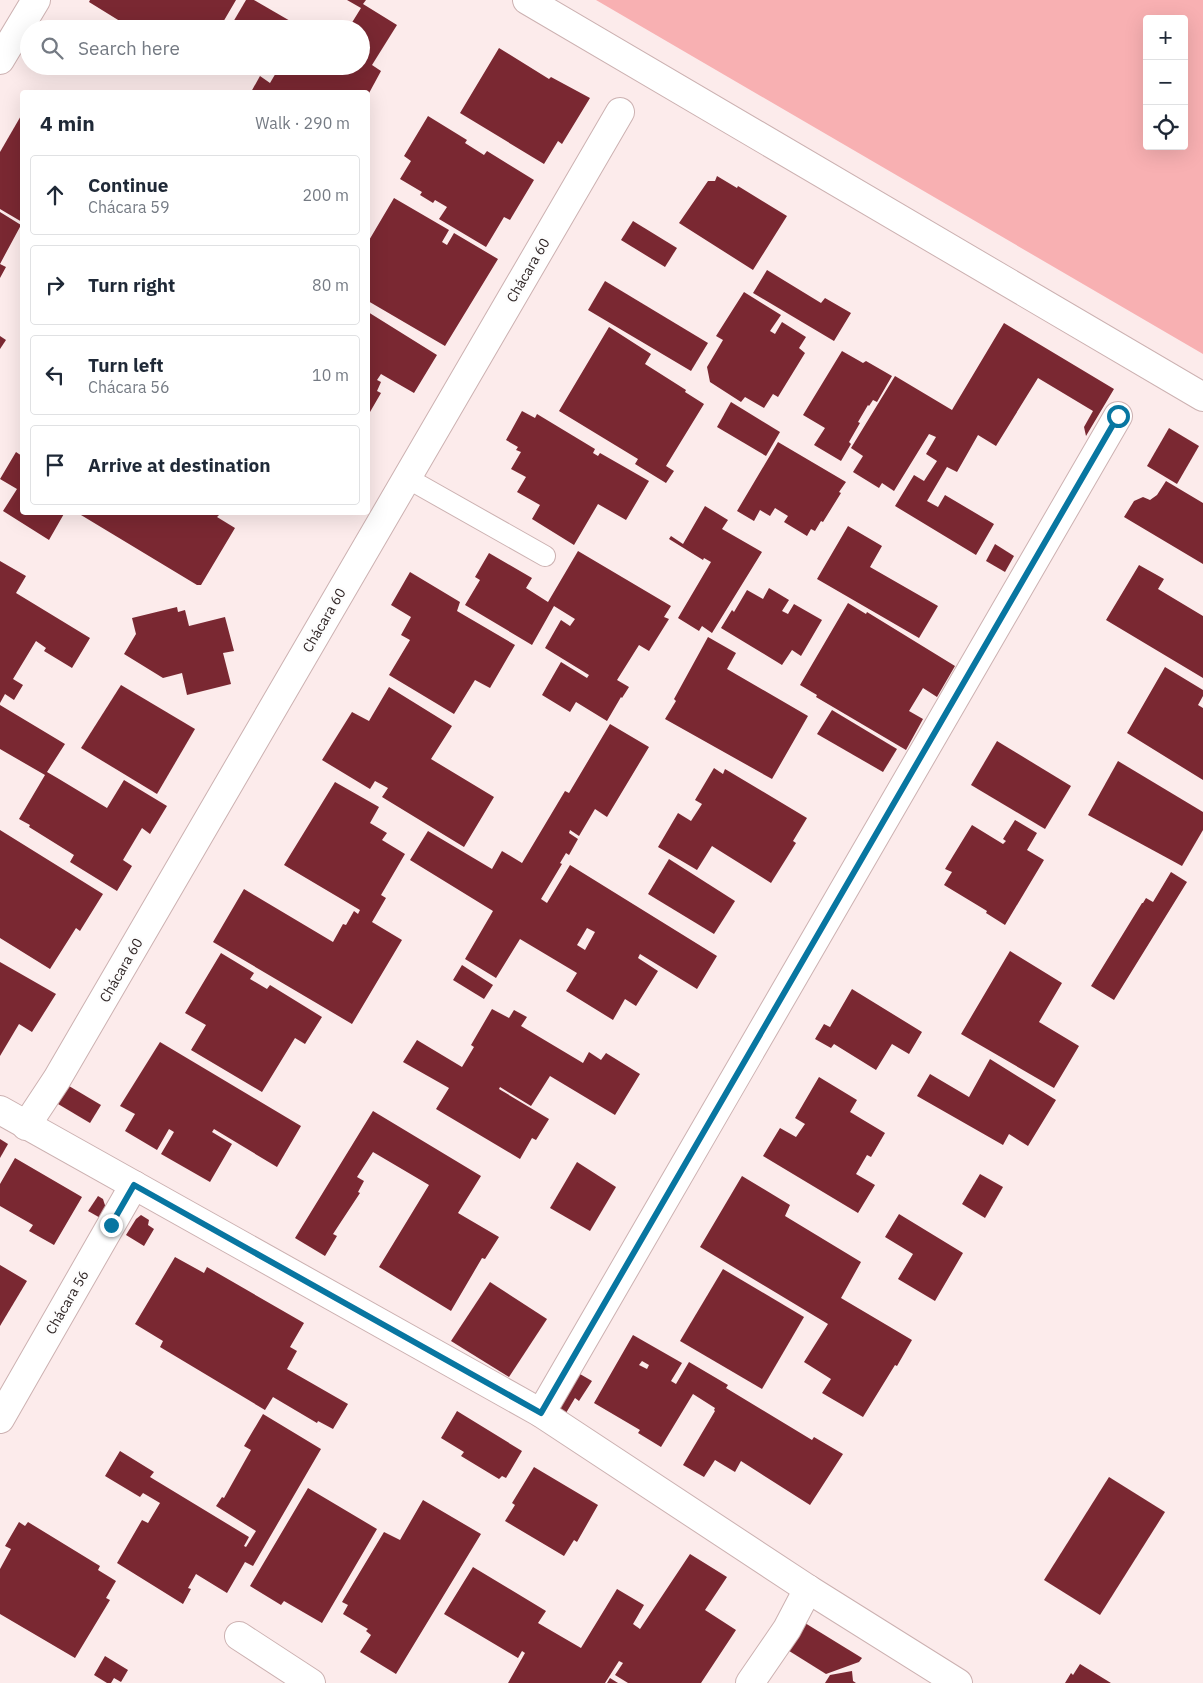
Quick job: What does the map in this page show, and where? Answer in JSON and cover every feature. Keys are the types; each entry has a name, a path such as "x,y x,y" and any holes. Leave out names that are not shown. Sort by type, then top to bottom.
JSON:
{"street":[{"path":"24,20 36,0"},
{"path":"528,0 1203,397"},
{"path":"0,60 20,27"},
{"name":"Chácara 60","path":"26,1126 57,1079 620,112"},
{"path":"541,1413 1118,416"},
{"path":"0,1110 541,1413 808,1589 958,1683"},
{"name":"Chácara 56","path":"0,1419 134,1185"},
{"path":"750,1683 787,1629 808,1589"},
{"path":"239,1636 311,1683"}],"lane":[{"path":"407,478 545,556"}],"shaded area":[{"path":"596,0 1203,0 1203,354"}],"building":[{"path":"90,0 236,0 224,20 118,20 89,2"},
{"path":"246,0 254,0 288,20 234,20"},
{"path":"347,0 366,0 363,4 397,25 372,65 381,71 370,91 252,90 260,76 270,83 275,75 370,75 370,20 354,20 361,8"},
{"path":"499,48 549,79 551,77 590,98 562,144 558,141 544,164 460,113"},
{"path":"428,116 467,140 465,143 484,155 487,151 534,180 510,220 504,217 486,247 439,219 447,207 435,200 433,203 420,195 422,192 400,179 411,161 404,156"},
{"path":"20,117 20,221 0,209 0,152"},
{"path":"717,176 737,188 738,186 787,216 753,270 679,223 708,181 715,181"},
{"path":"394,198 449,230 442,242 447,245 454,233 498,259 445,346 370,302 370,239"},
{"path":"0,212 20,224 20,227 0,264"},
{"path":"633,221 677,248 665,267 621,240"},
{"path":"0,264 6,267 0,278"},
{"path":"767,270 821,303 825,298 851,313 834,341 753,293"},
{"path":"605,281 708,343 691,371 588,310"},
{"path":"744,292 781,315 770,331 775,334 782,322 806,337 799,348 805,353 778,397 773,394 764,408 745,397 741,402 710,382 707,367 723,340 716,336"},
{"path":"370,313 437,355 414,393 381,374 377,380 381,382 377,391 381,393 370,412"},
{"path":"1004,323 1114,389 1086,436 1084,427 1093,411 1038,378 996,446 978,435 957,472 947,467 927,501 938,507 945,495 994,524 976,555 895,506 914,475 924,481 937,461 926,454 936,437 929,434 894,491 882,483 879,488 853,472 863,456 851,448 895,376 952,410"},
{"path":"609,327 651,354 645,364 704,404 666,466 674,471 666,483 635,464 638,459 559,411"},
{"path":"0,336 6,340 0,349"},
{"path":"842,351 863,363 866,361 892,376 877,402 873,400 868,405 849,442 851,444 841,461 814,445 825,428 803,415"},
{"path":"731,402 780,432 766,456 717,427"},
{"path":"522,411 535,418 537,414 595,449 593,453 598,456 600,453 649,481 626,520 598,504 574,545 532,519 540,505 517,492 526,477 511,469 521,452 516,450 518,447 506,440"},
{"path":"1169,428 1199,446 1177,484 1147,466"},
{"path":"778,442 846,482 823,522 821,521 815,531 811,529 807,536 784,522 788,516 775,508 770,516 760,510 754,521 737,511"},
{"path":"16,452 20,455 20,515 63,515 49,540 3,511 17,489 0,479"},
{"path":"1166,481 1203,503 1203,564 1124,517 1134,501 1143,497 1150,500 1157,495"},
{"path":"705,506 728,520 722,529 762,552 712,633 702,626 699,631 678,618 711,562 704,558 703,560 669,539 671,536 683,544"},
{"path":"81,515 219,515 217,517 235,528 201,585 197,585"},
{"path":"848,526 882,546 870,567 938,606 919,638 817,579"},
{"path":"995,544 1014,556 1005,572 986,561"},
{"path":"578,551 671,606 664,617 669,619 649,651 639,645 617,680 629,687 607,721 576,702 570,712 542,695 561,662 587,678 589,675 545,648 561,620 570,626 575,619 554,606 532,645 465,605 480,580 475,577 489,553 532,578 526,588 548,602"},
{"path":"0,561 26,576 16,593 90,638 72,668 44,651 46,648 36,641 13,679 23,685 14,700 5,694 0,703"},
{"path":"1139,565 1164,579 1158,589 1203,616 1203,678 1106,620"},
{"path":"410,572 460,602 457,611 515,645 490,688 475,680 454,714 389,675 410,640 401,635 411,617 391,605"},
{"path":"769,588 789,600 782,611 788,614 794,604 822,620 801,656 792,650 782,665 721,628 732,610 734,612 747,590 763,599"},
{"path":"848,603 866,614 867,612 955,666 937,697 923,688 909,711 923,719 906,750 816,697 817,695 800,685"},
{"path":"177,607 178,612 185,610 189,626 225,617 234,651 223,653 231,684 187,695 182,673 163,678 124,654 136,634 132,618"},
{"path":"708,637 736,653 727,669 808,716 772,779 665,719"},
{"path":"1165,667 1203,690 1203,696 1198,705 1203,708 1203,780 1127,733"},
{"path":"121,685 195,729 157,794 81,748"},
{"path":"389,687 452,726 431,759 494,797 464,847 382,797 388,788 375,781 370,789 322,760 352,712 369,721"},
{"path":"0,705 65,744 47,772 107,808 124,780 167,806 150,834 142,828 123,860 132,866 117,891 70,862 74,855 19,819 45,775 0,749"},
{"path":"832,710 897,749 883,772 817,734"},
{"path":"610,724 649,747 607,817 595,809 579,836 570,830 569,833 578,839 569,855 566,853 560,863 562,864 541,899 547,903 570,865 717,956 697,989 640,954 638,958 658,971 636,1006 625,999 613,1020 566,991 577,973 520,939 496,978 465,959 493,911 410,860 428,831 492,869 502,851 522,863 565,791 569,793","holes":["587,928 595,932 585,950 577,945"]},
{"path":"997,741 1071,786 1045,829 971,785"},
{"path":"1118,761 1203,812 1203,830 1182,866 1088,815"},
{"path":"714,768 723,774 725,769 807,818 793,841 796,843 771,883 712,846 697,870 658,847 678,813 691,821 702,804 695,800"},
{"path":"335,782 379,807 370,823 387,833 382,840 405,854 381,895 386,898 372,922 402,940 352,1024 213,942 244,889 333,942 343,924 346,925 354,911 358,914 360,910 284,865"},
{"path":"1015,820 1037,833 1027,850 1044,860 1005,925 986,913 987,911 944,885 952,872 945,869 972,825 1003,844 1006,841 1003,839"},
{"path":"0,830 103,894 80,931 76,928 50,969 0,938"},
{"path":"669,859 735,901 714,934 648,894"},
{"path":"1171,872 1187,882 1114,1000 1091,986 1142,903 1146,898 1153,902"},
{"path":"1010,951 1062,983 1039,1022 1079,1046 1054,1088 961,1034"},
{"path":"221,953 254,973 250,979 267,989 270,985 322,1017 305,1044 295,1038 262,1092 191,1050 206,1025 185,1013"},
{"path":"0,962 56,994 32,1032 19,1024 0,1056"},
{"path":"462,965 493,985 484,999 453,980"},
{"path":"852,989 922,1032 909,1054 892,1044 876,1070 834,1044 831,1048 815,1039 824,1024 830,1027"},
{"path":"492,1009 509,1018 514,1010 527,1017 521,1026 583,1063 589,1052 601,1060 606,1053 640,1074 615,1115 550,1076 531,1106 500,1087 499,1089 549,1119 536,1140 532,1138 520,1159 436,1109 449,1088 403,1062 417,1040 462,1067 474,1047 471,1045"},
{"path":"160,1042 301,1126 277,1167 214,1129 212,1132 232,1144 210,1182 161,1154 174,1132 169,1129 157,1150 125,1131 135,1114 120,1106"},
{"path":"990,1059 1056,1100 1028,1146 1009,1134 1003,1145 917,1096 930,1074 969,1097"},
{"path":"819,1077 857,1100 850,1112 885,1133 871,1157 867,1155 856,1174 875,1185 858,1213 763,1156 780,1128 796,1137 805,1124 795,1118"},
{"path":"69,1086 101,1105 90,1123 58,1104"},
{"path":"373,1111 481,1176 458,1213 499,1237 485,1259 482,1258 451,1311 379,1267 429,1185 373,1152 357,1177 364,1181 358,1192 360,1193 333,1234 337,1236 325,1256 295,1238"},
{"path":"0,1139 8,1144 0,1158"},
{"path":"15,1158 82,1197 54,1245 29,1231 33,1225 0,1206 0,1184"},
{"path":"577,1162 616,1187 590,1231 550,1208"},
{"path":"980,1174 1003,1187 985,1218 962,1204"},
{"path":"742,1176 790,1205 785,1216 861,1262 841,1298 912,1340 863,1417 822,1393 831,1379 804,1362 828,1324 700,1247"},
{"path":"98,1196 103,1199 111,1224 88,1211"},
{"path":"899,1214 963,1253 935,1301 898,1279 913,1254 885,1237"},
{"path":"141,1215 149,1220 148,1225 154,1229 144,1246 126,1235 136,1219"},
{"path":"175,1257 204,1273 207,1267 304,1323 290,1347 297,1351 287,1369 348,1404 333,1429 318,1421 317,1423 273,1397 265,1410 160,1347 163,1341 135,1324"},
{"path":"0,1265 27,1281 0,1326"},
{"path":"723,1269 804,1317 762,1389 680,1341"},
{"path":"490,1282 547,1319 509,1377 451,1341"},
{"path":"633,1335 682,1363 671,1381 676,1384 689,1362 728,1385 726,1388 812,1440 814,1437 843,1454 810,1505 741,1461 735,1472 715,1460 704,1477 683,1465 715,1411 715,1408 693,1394 661,1447 638,1433 640,1430 594,1403","holes":["642,1361 649,1365 647,1369 639,1365"]},
{"path":"580,1374 592,1381 579,1401 575,1398 566,1413 554,1405"},
{"path":"457,1411 522,1451 506,1478 502,1476 499,1479 461,1456 464,1452 441,1438"},
{"path":"263,1414 321,1449 253,1566 245,1562 227,1593 196,1574 188,1588 191,1589 183,1604 117,1563 142,1520 148,1523 160,1503 143,1493 140,1497 105,1476 120,1451 154,1472 150,1477 249,1537 244,1546 246,1547 256,1531 216,1506 222,1497 224,1498 251,1450 244,1446"},
{"path":"534,1467 598,1505 577,1542 574,1540 564,1556 505,1521 515,1505 512,1503"},
{"path":"1109,1477 1165,1512 1100,1615 1044,1580"},
{"path":"308,1488 377,1529 322,1623 284,1601 281,1605 250,1586"},
{"path":"423,1500 481,1534 396,1674 360,1652 371,1635 366,1631 368,1629 343,1614 348,1605 342,1602 384,1532 400,1540"},
{"path":"19,1522 25,1526 28,1522 100,1566 98,1570 116,1581 106,1598 110,1600 75,1658 0,1614 0,1569 11,1549 5,1546"},
{"path":"690,1554 727,1577 705,1610 736,1630 701,1683 628,1683 615,1675 623,1663 619,1661 605,1683 508,1683 525,1653 522,1651 518,1658 444,1614 473,1567 546,1611 538,1623 581,1648 617,1589 644,1605 633,1624 640,1629"},
{"path":"805,1623 862,1658 859,1662 826,1674 786,1649"},
{"path":"105,1656 128,1670 121,1682 114,1678 111,1683 107,1683 94,1675"},
{"path":"1080,1664 1111,1683 1065,1683"},
{"path":"852,1671 853,1681 856,1683 825,1683 830,1675"},
{"path":"610,1678 618,1683 607,1683"}],"route":[{"path":"111,1225 134,1185 541,1413 1118,416"}]}
